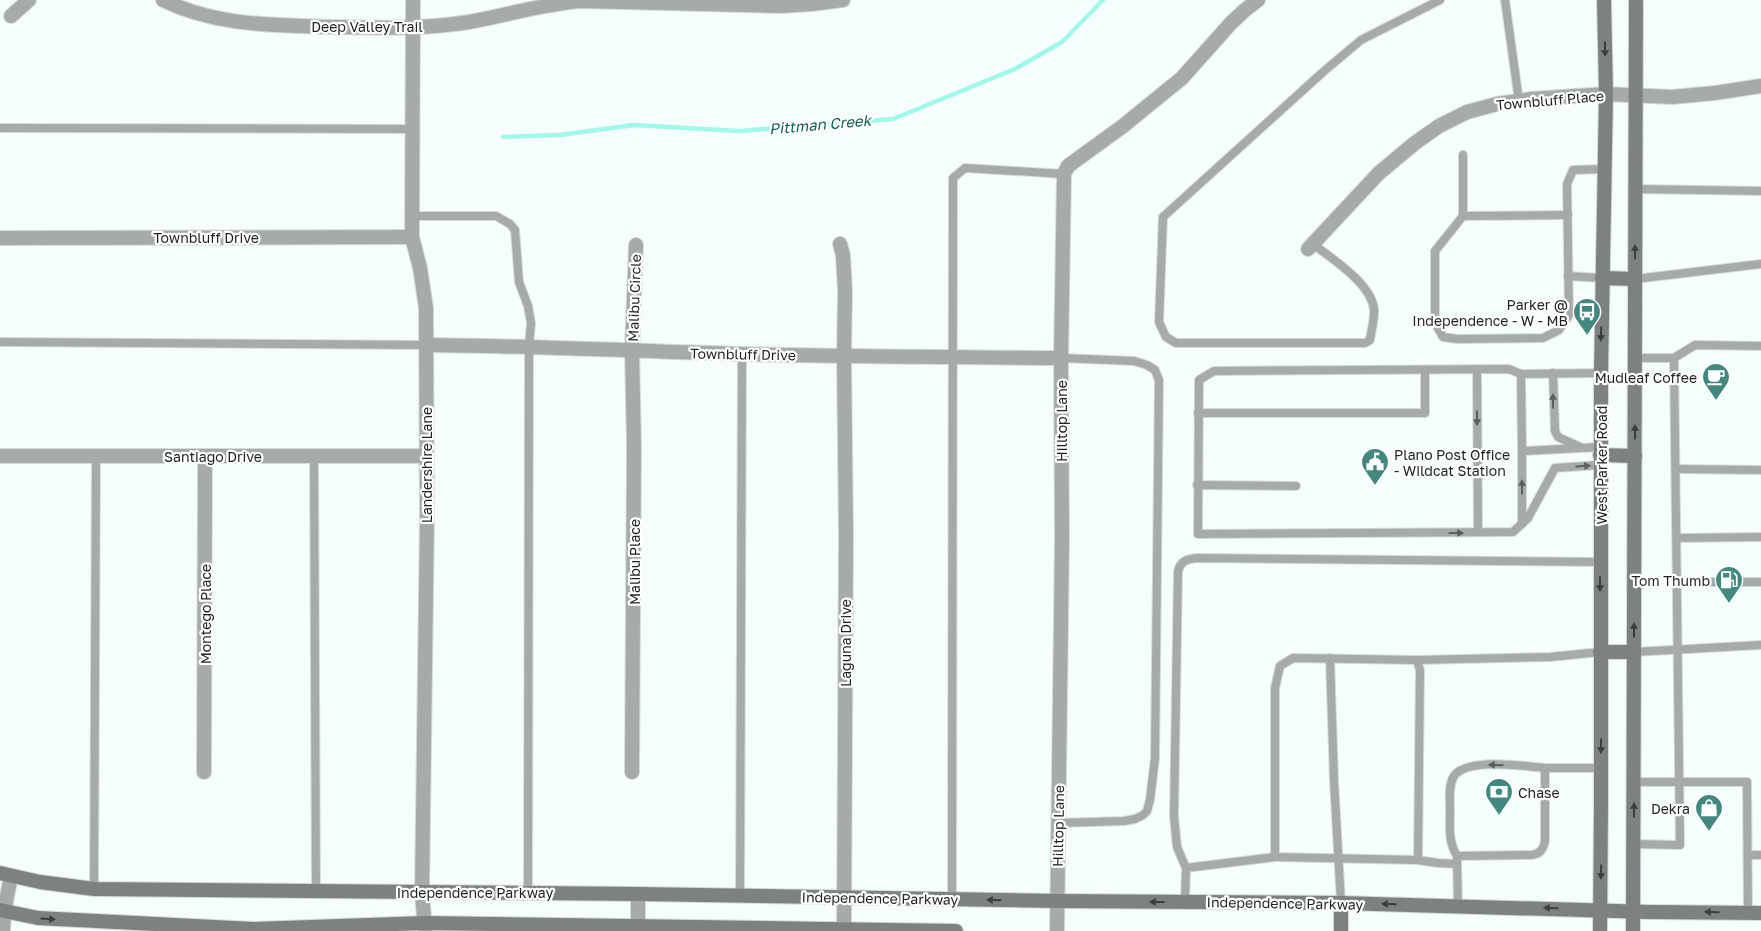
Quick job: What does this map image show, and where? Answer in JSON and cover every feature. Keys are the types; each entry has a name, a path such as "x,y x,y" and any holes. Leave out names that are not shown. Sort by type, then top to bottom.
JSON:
{"main road":[{"name":"West Parker Road","path":"1600,931 1600,456 1606,94 1604,0"},
{"path":"1633,931 1636,0"},
{"path":"1602,278 1635,279"},
{"path":"1600,456 1635,456"},
{"path":"1600,652 1634,652"},
{"name":"Independence Parkway","path":"6,874 40,882 94,889 1341,903 1754,913"},
{"path":"1341,903 1341,931"},
{"path":"2,911 48,919 253,929 425,927 956,931"}],"street":[{"path":"11,16 29,0"},
{"name":"Deep Valley Trail","path":"163,0 199,14 232,22 261,25 413,28 469,22 522,5 581,1 732,2 780,6 840,0"},
{"name":"Landershire Lane","path":"413,0 412,237 420,268 425,300 426,345 427,456 422,892 425,927"},
{"path":"1064,174 1068,166 1123,126 1182,78 1231,23 1258,0"},
{"path":"1635,96 1681,96 1761,86"},
{"name":"Townbluff Place","path":"1310,246 1379,173 1439,126 1467,112 1497,104 1519,101 1606,94 1635,96"},
{"name":"Hilltop Lane","path":"1057,931 1064,174"},
{"name":"Townbluff Drive","path":"0,238 412,237"},
{"name":"Laguna Drive","path":"840,244 845,291 844,929"},
{"name":"Malibu Circle","path":"632,351 636,245"},
{"name":"Townbluff Drive","path":"426,345 529,346 844,357 1061,358"},
{"name":"Malibu Place","path":"632,351 634,457 632,772"},
{"name":"Santiago Drive","path":"0,456 427,456"},
{"name":"Montego Place","path":"204,772 205,456"},
{"path":"3,931 2,911 6,874"},
{"path":"638,894 638,928"}],"lane":[{"path":"1310,246 1356,280 1368,292 1374,309 1370,340 1365,342 1176,343 1166,337 1159,322 1163,217 1361,40 1440,0"},
{"path":"1506,0 1519,101"},
{"path":"0,128 413,129"},
{"path":"1463,155 1463,216 1434,251 1435,322 1443,337 1457,339 1543,338 1559,330 1569,315 1567,184 1573,170 1604,169"},
{"path":"952,899 953,178 965,168 1064,174"},
{"path":"1635,189 1761,191"},
{"path":"1463,216 1568,215"},
{"path":"412,216 496,216 510,224 515,230 519,282 528,306 531,323 529,346 528,893"},
{"path":"1635,279 1761,264"},
{"path":"1568,276 1602,278"},
{"path":"0,342 426,345"},
{"path":"1635,358 1674,358 1696,345 1761,346"},
{"path":"740,895 742,354"},
{"path":"1058,823 1136,819 1147,810 1150,800 1155,758 1159,442 1159,380 1155,370 1147,365 1134,362 1061,358"},
{"path":"1634,844 1680,845 1674,358"},
{"path":"1477,369 1478,532"},
{"path":"1600,456 1554,468 1528,518 1513,532 1198,534 1199,380 1214,371 1509,369 1521,374 1601,373"},
{"path":"1198,413 1425,413 1425,370"},
{"path":"1554,373 1555,431 1558,437 1600,456"},
{"path":"1521,374 1522,524"},
{"path":"1522,451 1582,448"},
{"path":"94,889 96,456"},
{"path":"314,456 316,891"},
{"path":"1676,469 1761,470"},
{"path":"1197,485 1296,486"},
{"path":"1676,538 1761,537"},
{"path":"1185,902 1186,868 1177,847 1174,816 1178,572 1179,565 1186,559 1600,562"},
{"path":"1677,582 1761,582"},
{"path":"1634,652 1761,645"},
{"path":"1275,857 1275,688 1280,666 1293,658 1417,660 1550,657 1600,652"},
{"path":"1330,658 1334,781 1341,903"},
{"path":"1417,660 1420,670 1418,860"},
{"path":"1458,906 1457,860 1450,842 1450,792 1454,776 1460,770 1474,765 1601,768"},
{"path":"1186,868 1275,857 1418,860 1438,864 1457,860 1538,854 1541,852 1545,841 1545,768"},
{"path":"1634,782 1747,782 1748,854 1754,913"},
{"path":"1748,854 1761,854"}],"waterway":[{"name":"Pittman Creek","path":"503,137 560,135 634,125 739,131 893,119 1015,69 1062,42 1103,0"}],"place":[{"name":"Parker @ Independence - W - MB","path":"1587,336"},
{"name":"Mudleaf Coffee","path":"1716,401"},
{"name":"Plano Post Office - Wildcat Station","path":"1375,486"},
{"name":"Tom Thumb","path":"1729,604"},
{"name":"Chase","path":"1499,816"},
{"name":"Dekra","path":"1709,832"}]}
